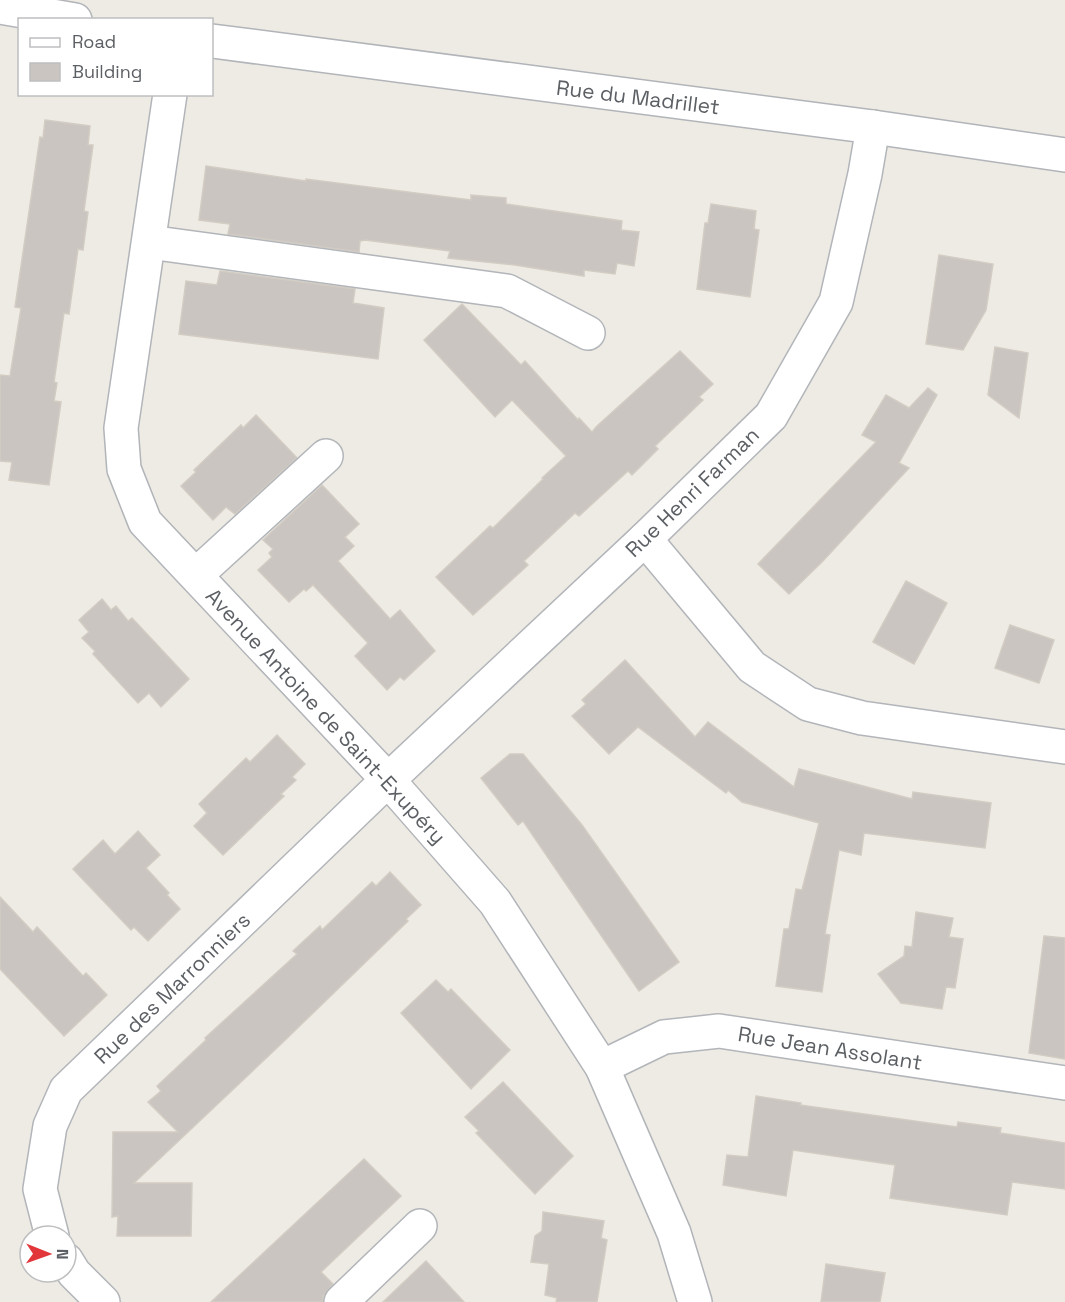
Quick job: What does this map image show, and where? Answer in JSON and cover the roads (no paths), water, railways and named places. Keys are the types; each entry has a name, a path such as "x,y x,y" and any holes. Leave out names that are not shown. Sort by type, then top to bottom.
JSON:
{"street":[{"path":"0,7 63,18"},
{"name":"Rue du Madrillet","path":"213,41 873,127 1065,155"},
{"name":"Avenue Antoine de Saint-Exupéry","path":"170,96 121,428 124,469 145,522 388,780 495,902 602,1067 674,1233 695,1302"},
{"name":"Rue Henri Farman","path":"388,780 645,539 771,416 836,302 865,174 873,127"},
{"path":"149,242 507,291 588,333"},
{"path":"196,575 326,456"},
{"path":"645,539 752,667 808,704 862,717 1065,747"},
{"name":"Rue des Marronniers","path":"49,1224 40,1189 50,1126 66,1090 388,780"},
{"name":"Rue Jean Assolant","path":"602,1067 664,1036 719,1031 1065,1083"},
{"path":"341,1302 420,1226"},
{"path":"78,1278 103,1302"}]}
